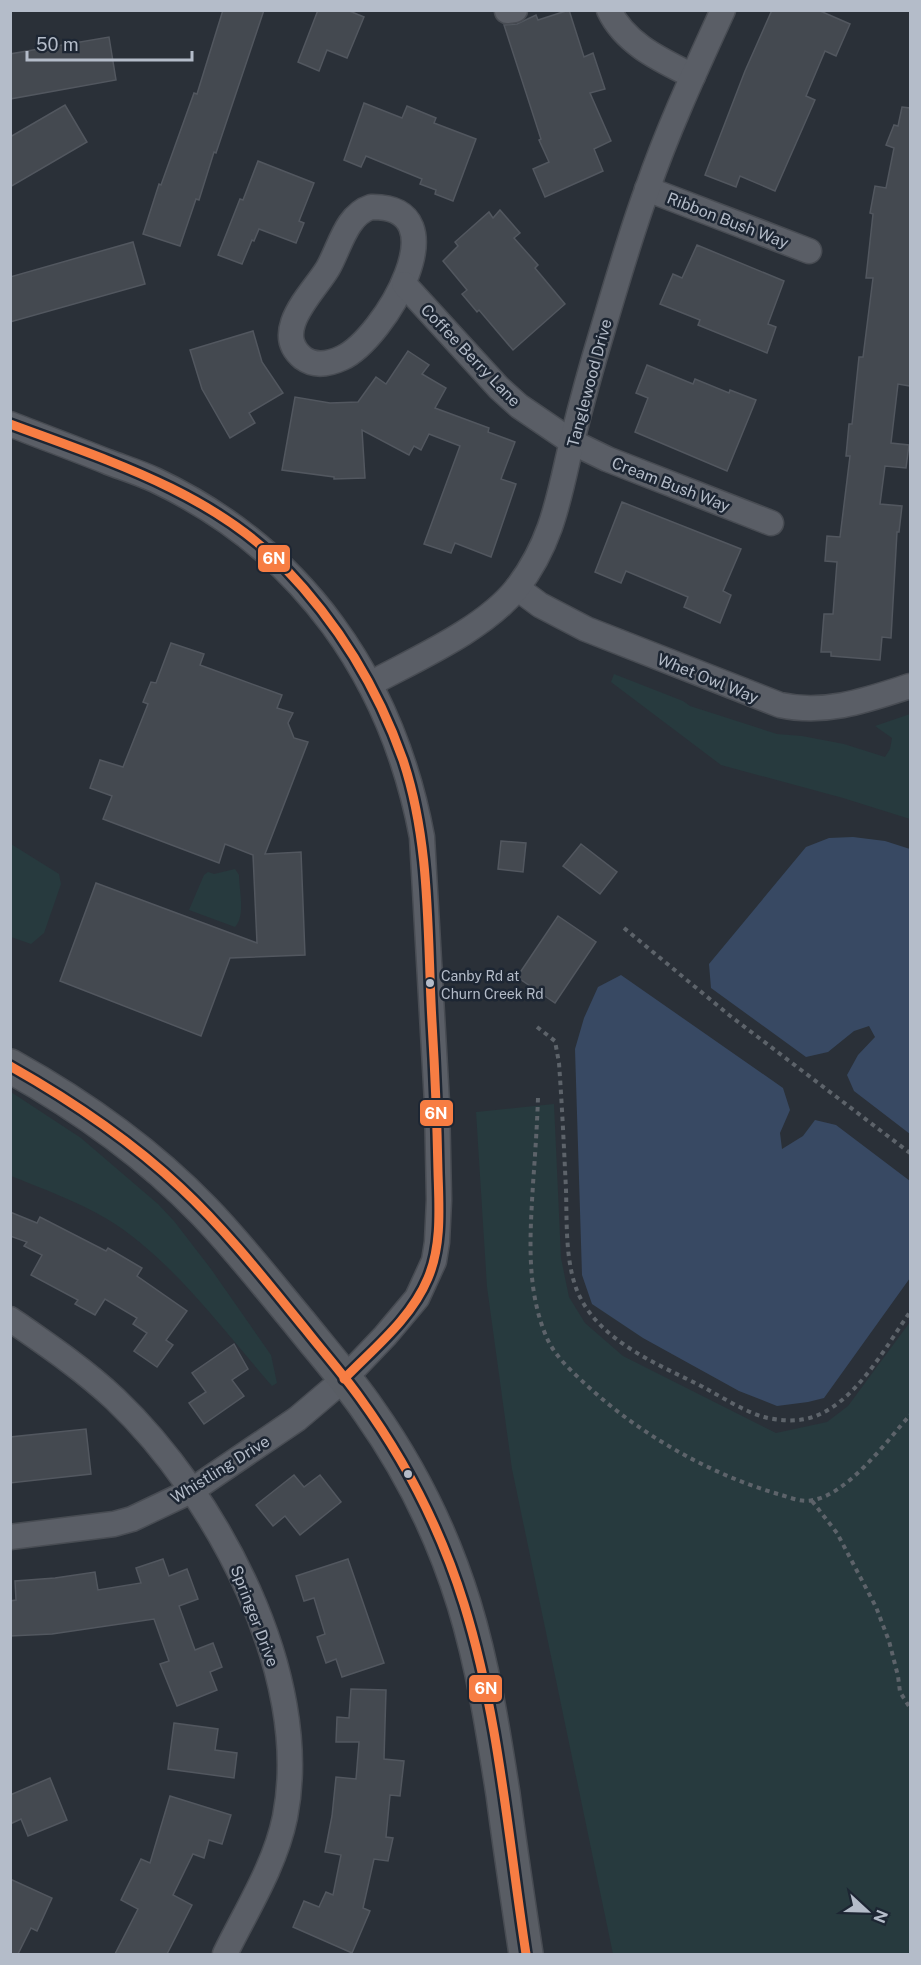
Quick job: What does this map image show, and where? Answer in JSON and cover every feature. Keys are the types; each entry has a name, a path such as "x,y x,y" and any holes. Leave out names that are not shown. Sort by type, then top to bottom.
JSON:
{"main road":[{"path":"10,1066 93,1116 177,1185 223,1232 369,1411 412,1483 437,1531 464,1603 488,1698 526,1954"}],"street":[{"path":"609,10 621,30 629,38 693,76"},
{"name":"Tanglewood Drive","path":"370,684 461,634 495,611 517,588 547,538 561,494 572,442 602,331 647,189 693,76 723,10"},
{"name":"Ribbon Bush Way","path":"647,189 809,251"},
{"path":"371,207 391,208 403,216 409,224 414,248 404,284 378,324 349,355 321,364 304,359 296,351 292,344 291,333 298,311 328,268 350,224 361,210 371,207"},
{"name":"Coffee Berry Lane","path":"404,284 499,388 519,406 572,442"},
{"name":"Whistling Drive","path":"10,424 154,479 231,523 255,540 282,565 313,599 335,628 370,684 400,755 413,795 422,837 437,1102 437,1242 430,1270 417,1298 407,1312 344,1379 297,1419 191,1491 132,1519 114,1524 10,1537"},
{"name":"Cream Bush Way","path":"572,442 607,459 771,523"},
{"name":"Whet Owl Way","path":"517,588 540,605 586,629 780,705 797,709 840,707 910,686"},
{"name":"Springer Drive","path":"10,1319 76,1366 115,1399 176,1469 210,1519 243,1578 262,1623 279,1682 290,1752 287,1798 281,1832 270,1862 225,1954"}],"path":[{"path":"624,928 729,1015 910,1153"},
{"path":"537,1027 555,1041 559,1063 567,1226 573,1274 578,1293 594,1318 621,1342 742,1408 778,1420 796,1420 812,1418 843,1400 858,1384 910,1312"},
{"path":"538,1098 529,1244 531,1279 546,1336 553,1348 570,1369 607,1404 669,1446 743,1482 795,1499 812,1501 838,1491 910,1415"},
{"path":"812,1501 837,1533 876,1607 889,1641 900,1692 910,1708"}],"green space":[{"path":"614,674 683,701 690,706 777,734 844,744 885,757 890,749 892,738 875,726 910,714 910,819 721,765 611,682"},
{"path":"11,844 59,874 61,884 44,933 31,944 11,937"},
{"path":"235,869 239,875 241,903 240,916 235,927 189,910 204,875 208,872 214,874"},
{"path":"11,1092 81,1138 158,1204 174,1221 211,1269 271,1355 277,1383 272,1386 195,1296 152,1253 130,1235 84,1207 11,1176"},
{"path":"554,1104 561,1258 569,1297 585,1323 623,1356 776,1433 827,1422 848,1406 910,1322 910,1954 613,1954 512,1469 487,1287 476,1112"}],"water":[{"path":"853,837 885,841 910,849 910,1134 854,1091 847,1075 858,1055 875,1037 869,1026 854,1031 828,1052 806,1057 711,988 709,964 806,847 829,838"},
{"path":"621,975 783,1088 790,1110 780,1133 782,1149 803,1136 815,1120 836,1125 910,1181 910,1278 824,1398 777,1406 739,1391 643,1338 592,1304 582,1275 575,1049 584,1018 598,987"}],"building":[{"path":"223,10 264,10 216,153 214,152 199,200 196,199 180,246 143,234 159,184 161,185 194,93 197,94"},
{"path":"318,10 347,10 364,17 347,58 327,50 319,71 298,62"},
{"path":"569,10 584,57 593,53 605,89 590,93 611,141 594,149 603,171 545,197 533,169 549,162 539,140 541,139 504,25 517,24 536,15 538,20"},
{"path":"772,10 818,10 850,24 836,56 825,51 806,96 815,100 775,191 740,176 736,187 705,175 745,71"},
{"path":"109,37 116,80 10,99 10,54"},
{"path":"364,103 402,118 407,106 436,118 434,123 476,139 453,201 435,194 436,190 420,184 422,179 366,156 361,167 344,160"},
{"path":"65,105 87,142 10,187 10,137"},
{"path":"902,107 910,108 910,386 898,384 891,443 909,445 906,468 885,466 880,504 902,506 899,532 897,532 891,638 882,637 880,660 831,656 831,652 821,652 824,614 833,614 837,562 825,561 827,536 840,537 850,456 846,456 849,424 852,424 859,357 863,357 873,278 866,278 873,214 870,213 875,186 886,188 894,148 886,145 894,125 898,126"},
{"path":"258,161 314,183 299,221 304,223 296,243 259,229 242,264 218,255"},
{"path":"500,210 520,233 514,238 538,265 535,268 565,304 513,350 462,294 467,290 443,261 458,246 455,242 489,212 493,218"},
{"path":"133,242 145,284 10,322 10,277"},
{"path":"697,245 784,281 768,324 776,327 767,353 698,325 700,320 660,304 673,274 682,278"},
{"path":"253,331 262,362 283,393 249,413 255,423 230,438 202,389 190,350"},
{"path":"408,351 429,365 422,374 446,388 435,408 489,428 488,432 515,442 501,479 516,484 491,557 455,543 451,553 424,544 460,446 429,434 421,450 414,446 409,455 362,430 365,478 334,479 334,477 282,470 295,397 330,403 358,402 376,377 386,384"},
{"path":"647,365 693,384 695,379 729,393 730,390 756,400 727,471 635,432 648,398 636,393"},
{"path":"622,502 741,549 723,591 731,595 720,623 684,607 688,597 626,571 621,583 595,572"},
{"path":"171,643 204,654 200,665 282,695 277,708 293,713 288,723 294,738 308,742 265,854 301,852 305,955 230,958 201,1036 60,981 96,883 257,943 253,855 225,844 219,863 103,819 112,796 90,788 100,760 123,767 148,704 143,702 151,682 156,683"},
{"path":"501,841 526,843 523,872 498,869"},
{"path":"581,844 617,872 600,894 563,866"},
{"path":"558,916 596,942 555,1003 517,977"},
{"path":"10,1212 37,1223 40,1217 106,1251 108,1248 142,1268 137,1276 187,1311 166,1340 173,1345 157,1367 134,1351 147,1333 133,1324 137,1318 105,1299 95,1315 75,1304 78,1300 31,1275 42,1255 24,1246 27,1242 10,1236"},
{"path":"234,1344 248,1369 232,1380 244,1396 204,1424 189,1403 206,1392 192,1373"},
{"path":"86,1429 91,1474 10,1483 10,1437"},
{"path":"294,1475 304,1487 320,1475 341,1502 300,1535 285,1516 273,1526 256,1505"},
{"path":"163,1559 169,1576 187,1569 198,1599 179,1606 195,1650 213,1643 222,1667 210,1672 217,1690 177,1706 160,1664 169,1661 154,1619 52,1634 10,1636 10,1601 16,1600 15,1581 95,1572 98,1590 141,1583 136,1568"},
{"path":"348,1559 384,1663 342,1677 336,1659 326,1663 317,1637 325,1634 314,1598 304,1601 296,1576"},
{"path":"351,1689 386,1690 384,1759 404,1761 400,1796 390,1795 386,1837 393,1838 388,1861 374,1859 363,1908 370,1911 352,1953 293,1927 304,1901 319,1907 326,1892 333,1895 341,1855 325,1852 336,1777 356,1779 359,1742 336,1742 337,1717 349,1718"},
{"path":"174,1723 218,1729 215,1750 237,1753 234,1778 168,1769"},
{"path":"50,1778 67,1820 28,1836 21,1819 10,1824 10,1795"},
{"path":"170,1796 231,1815 222,1844 209,1840 204,1858 193,1854 173,1895 192,1905 167,1954 115,1954 138,1909 121,1900 141,1859 150,1863"},
{"path":"10,1879 52,1898 37,1931 31,1928 18,1954 10,1954"}],"transit line":[{"name":"6N","path":"10,424 120,465 156,481 191,498 224,518 255,541 303,588 338,634 368,682 403,760 419,824 426,890 436,1115 438,1239 428,1278 412,1307 391,1332 344,1379"},
{"name":"6N","path":"10,1066 78,1107 121,1138 162,1170 198,1204 246,1257 347,1380 407,1471 433,1523 455,1576 476,1647 494,1734 526,1954"}],"place":[{"name":"Canby Rd at Churn Creek Rd","path":"430,983"}]}
